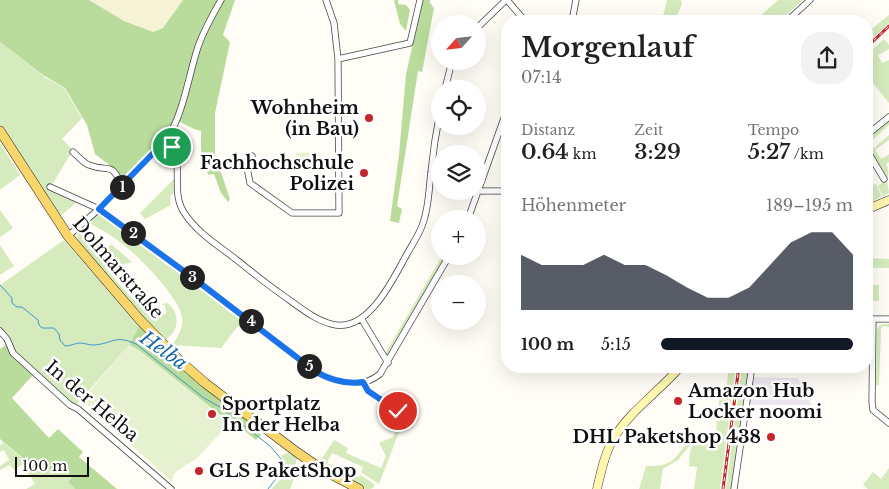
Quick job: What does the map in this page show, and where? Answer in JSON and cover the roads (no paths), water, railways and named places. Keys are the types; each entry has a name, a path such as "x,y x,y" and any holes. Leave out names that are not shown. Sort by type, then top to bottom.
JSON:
{"main road":[{"name":"Dolmarstraße","path":"0,131 68,236 140,320 192,372 298,453 323,470 359,489"},
{"path":"873,207 889,200"},
{"path":"597,489 604,458 618,432 644,401 674,373"}],"street":[{"path":"68,236 99,209 166,140 180,110 198,46 220,0"},
{"path":"252,156 246,162 250,183 292,213 339,213 338,59 334,23 326,0"},
{"path":"338,59 410,42 420,0"},
{"path":"486,19 506,0 520,15"},
{"path":"573,15 576,0"},
{"path":"794,15 810,0"},
{"path":"873,130 889,117"},
{"path":"486,169 501,127"},
{"path":"166,140 172,147 176,160 178,172 176,191 178,200 185,214 198,229 271,287 314,316 332,324 340,325 352,323 361,318 379,300 391,283 424,223 429,198 436,135"},
{"path":"73,152 90,165 111,168 117,174 122,186"},
{"path":"873,160 884,179"},
{"path":"50,187 99,209 316,372 338,381 352,383 375,378 388,362 444,265"},
{"path":"486,191 501,191"},
{"path":"361,318 388,362"},
{"path":"873,319 889,319"},
{"name":"In der Helba","path":"0,331 7,339 13,353 70,405 78,409 171,489"},
{"path":"734,489 751,373"},
{"path":"871,373 873,410 889,424"},
{"path":"363,382 368,391 400,413"}],"waterway":[{"name":"Helba","path":"0,285 12,298 12,303 17,307 22,307 38,320 42,328 54,328 65,346 80,343 100,344 118,340 129,341 136,344 204,398 220,407 270,446 282,460 283,468 268,489"}],"railway":[{"path":"873,41 889,26"},
{"path":"723,489 738,373"}],"place":[{"name":"Wohnheim (in Bau)","path":"369,118"},
{"name":"Fachhochschule Polizei","path":"364,173"},
{"name":"Amazon Hub Locker noomi","path":"678,401"},
{"name":"Sportplatz In der Helba","path":"212,414"},
{"name":"DHL Paketshop 438","path":"771,437"},
{"name":"GLS PaketShop","path":"199,471"}]}
